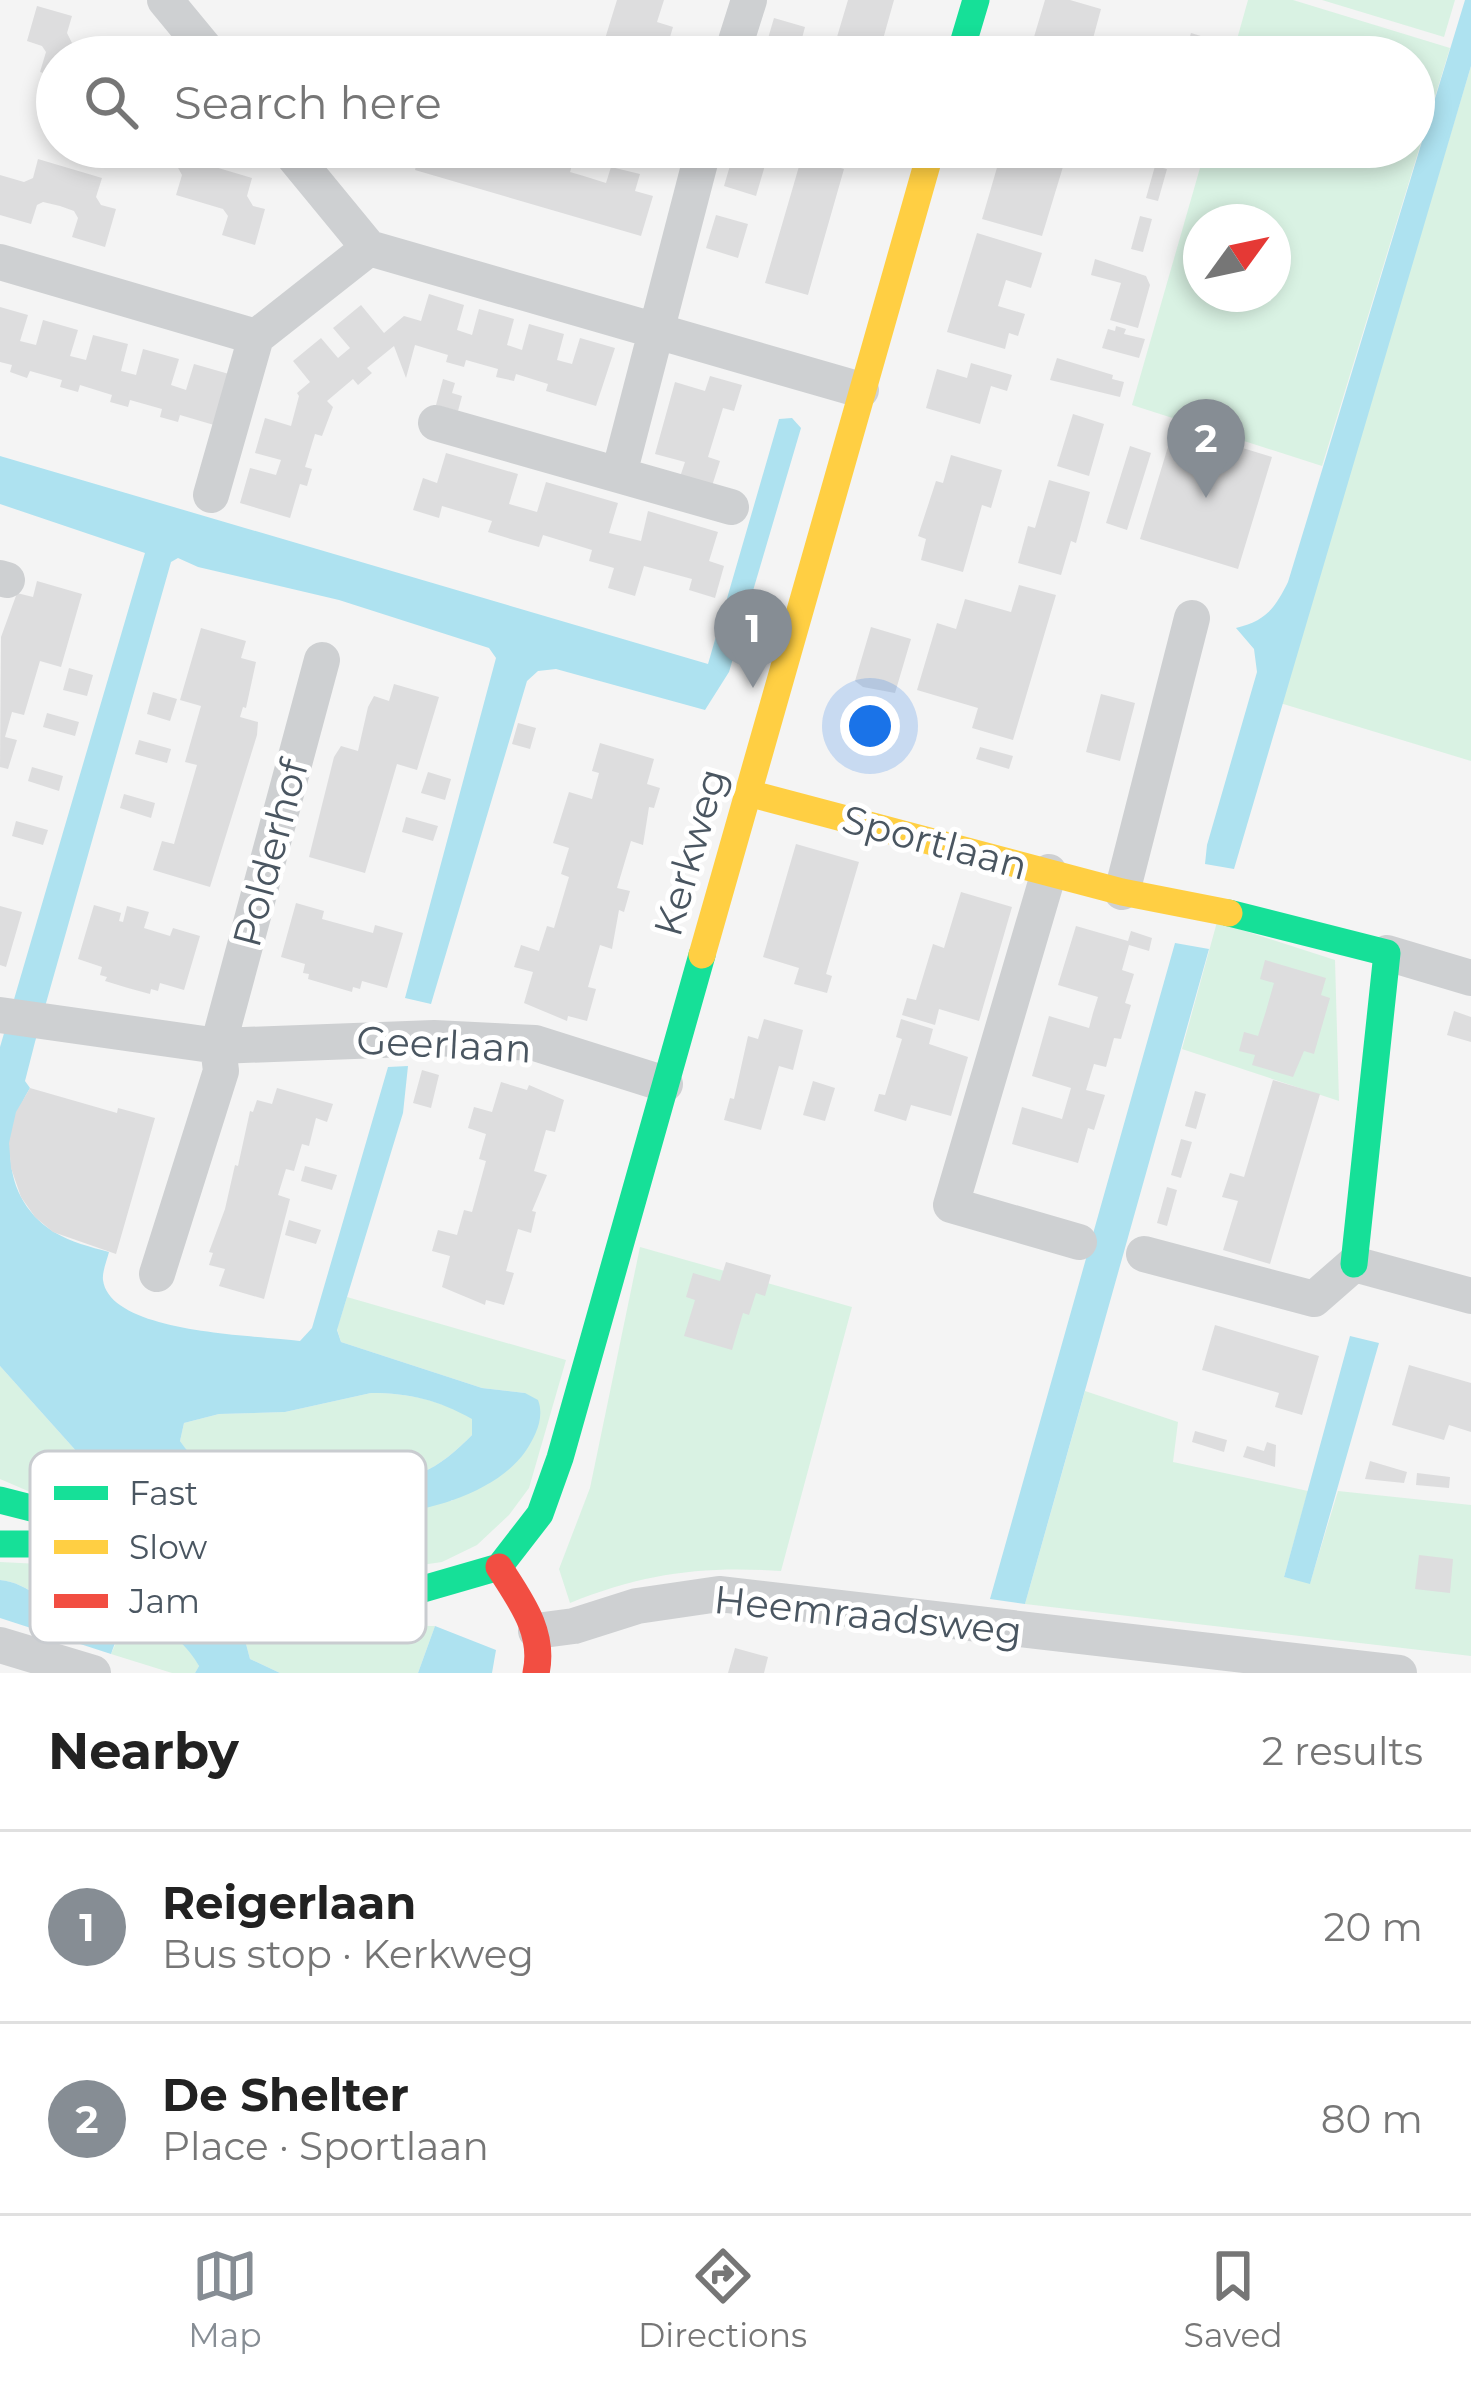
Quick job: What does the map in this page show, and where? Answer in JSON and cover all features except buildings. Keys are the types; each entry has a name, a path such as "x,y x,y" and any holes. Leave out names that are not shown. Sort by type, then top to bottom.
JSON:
{"street":[{"path":"165,0 195,36"},
{"path":"738,36 749,0"},
{"path":"965,36 976,0"},
{"path":"303,168 369,248 861,390"},
{"path":"619,474 698,168"},
{"name":"Kerkweg","path":"499,1567 540,1514 560,1458 748,793 772,692 926,168"},
{"path":"212,495 256,337 369,248"},
{"path":"0,262 256,337"},
{"path":"436,423 731,507"},
{"path":"1122,892 1192,618"},
{"name":"Polderhof","path":"218,1046 322,660"},
{"name":"Sportlaan","path":"748,793 1122,892 1287,925 1471,978"},
{"path":"1049,872 951,1205 1079,1242"},
{"path":"1144,1254 1314,1298 1354,1264 1387,953"},
{"name":"Geerlaan","path":"0,1015 218,1046 434,1038 535,1043 665,1084"},
{"path":"157,1274 221,1071 218,1046"},
{"path":"1354,1264 1471,1296"},
{"path":"0,1500 30,1508"},
{"path":"426,1588 499,1567 536,1631 541,1658 536,1673"},
{"name":"Heemraadsweg","path":"536,1631 574,1626 638,1606 719,1594 1128,1659 1399,1673"},
{"path":"0,1645 93,1673"}],"green space":[{"path":"1248,0 1293,0 1411,36 1238,36"},
{"path":"1322,0 1455,0 1444,37"},
{"path":"1435,43 1450,48 1435,97"},
{"path":"1471,66 1471,761 1280,703"},
{"path":"1200,168 1413,168 1322,466 1132,405 1183,227 1183,312 1291,312 1291,204 1190,204"},
{"path":"1217,922 1335,960 1339,1101 1182,1049"},
{"path":"640,1247 852,1307 781,1571 674,1574 570,1603 559,1569 590,1488"},
{"path":"347,1297 566,1360 529,1488 477,1545 426,1564 426,1501 452,1501 525,1393 482,1388 341,1342 337,1329"},
{"path":"0,1366 76,1451 30,1451 30,1492 0,1479"},
{"path":"1085,1391 1178,1422 1173,1462 1308,1491 1284,1577 1310,1583 1338,1491 1471,1505 1471,1656 1025,1604"},
{"path":"371,1393 411,1396 473,1418 472,1435 426,1470 426,1451 188,1451 180,1441 184,1423 219,1414 285,1412"},
{"path":"0,1562 30,1563 30,1591 0,1580"},
{"path":"426,1626 435,1626 418,1673 280,1673 250,1659 246,1643 426,1643"},
{"path":"116,1643 182,1643 199,1666 195,1673 172,1673 111,1654"}],"water":[{"path":"1465,0 1471,0 1471,66 1234,869 1205,864 1257,672 1254,649 1236,628 1268,612 1288,582 1414,168 1435,168 1435,99"},
{"path":"792,418 801,428 729,672 705,710 556,669 538,671 527,681 431,1004 405,998 496,658 489,648 339,600 198,567 178,558 171,562 25,1081 30,1088 11,1146 16,1185 24,1202 54,1232 109,1252 103,1280 112,1298 131,1311 188,1328 300,1341 312,1328 388,1067 408,1066 403,1113 337,1330 341,1342 482,1388 525,1393 538,1400 540,1420 525,1452 497,1479 426,1507 426,1470 472,1435 472,1419 423,1399 371,1393 285,1412 219,1414 184,1423 180,1441 188,1451 76,1451 0,1366 0,1047 145,553 0,504 0,456 708,664 779,419"},
{"path":"1175,943 1209,949 1025,1604 990,1599"},
{"path":"1350,1336 1379,1343 1310,1584 1284,1577"},
{"path":"0,1580 30,1592 30,1628 0,1618"},
{"path":"435,1626 496,1650 492,1673 418,1673"},
{"path":"77,1643 115,1643 111,1654"},
{"path":"180,1643 246,1643 250,1659 280,1673 195,1673 199,1666"}],"traffic: fast":[{"path":"965,36 976,0"},
{"path":"1229,913 1387,953 1354,1264"},
{"path":"426,1588 499,1567 540,1514 560,1458 702,955"},
{"path":"0,1500 30,1508"},
{"path":"0,1544 30,1544"}],"traffic: slow":[{"path":"702,955 926,168"},
{"path":"748,793 1122,892 1229,913"}],"traffic: jam":[{"path":"499,1567 534,1630 536,1673"}],"place":[{"name":"De Shelter","path":"1206,498"},
{"name":"Reigerlaan","path":"753,688"}]}
